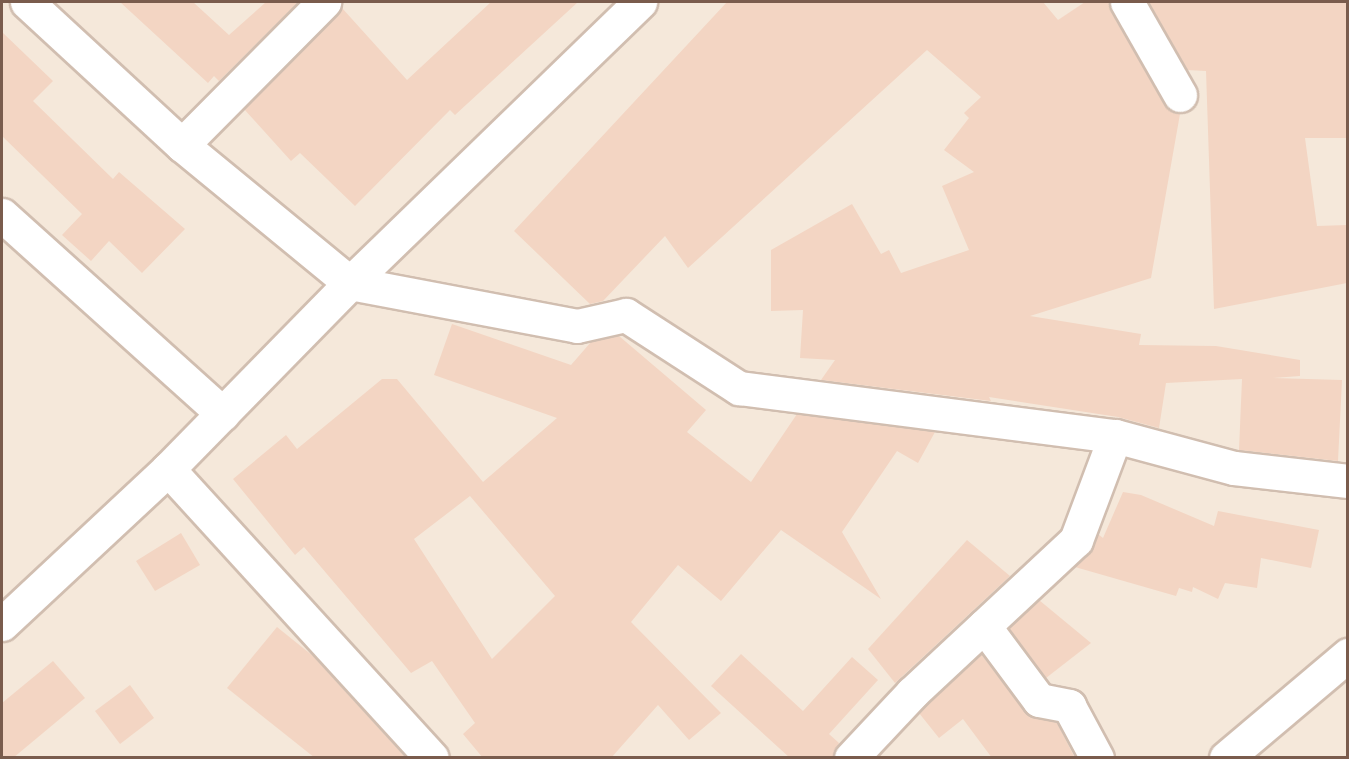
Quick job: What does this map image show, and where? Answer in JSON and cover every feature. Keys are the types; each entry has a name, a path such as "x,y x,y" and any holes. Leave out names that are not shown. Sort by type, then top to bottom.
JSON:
{"street":[{"path":"27,2 182,145 350,283 577,326 626,315 739,388 1115,436 1234,468 1347,481"},
{"path":"182,145 324,2"},
{"path":"7,609 168,469 350,283 640,2"},
{"path":"1127,2 1180,95"},
{"path":"2,215 223,414"},
{"path":"851,758 984,626 1076,540 1115,436"},
{"path":"168,469 432,758"},
{"path":"984,626 1039,700 1069,706 1097,758"},
{"path":"1226,758 1347,655"}],"shaded area":[{"path":"2,2 1347,2 1347,757 2,757"}],"building":[{"path":"120,2 193,2 229,35 266,2 298,2 219,81 214,76 208,83"},
{"path":"491,2 578,2 455,115 450,110 355,206 300,153 291,161 244,109 342,8 407,80"},
{"path":"727,2 1043,2 1058,20 1085,2 1108,2 1164,104 1180,114 1151,278 1030,316 1141,334 1139,345 1216,346 1300,360 1300,376 1273,378 1342,380 1338,461 1239,450 1242,379 1166,383 1159,428 1118,417 989,397 991,401 821,380 835,360 800,358 803,310 771,311 771,250 852,204 881,254 889,250 901,273 969,250 942,186 974,172 944,150 969,118 964,113 981,97 927,50 688,268 665,236 603,301 590,304 514,231"},
{"path":"1148,2 1347,2 1347,138 1305,138 1317,226 1347,225 1347,283 1214,309 1206,71 1187,70"},
{"path":"2,32 53,81 33,101 113,179 119,172 185,229 142,273 109,241 91,261 62,235 82,214 2,136"},
{"path":"452,324 571,365 591,342 619,336 706,410 687,432 751,482 797,414 935,432 918,463 897,451 842,532 881,599 781,530 721,601 678,565 631,622 721,713 689,740 658,705 611,758 483,758 463,734 475,723 432,661 411,673 304,547 295,555 233,479 286,435 297,449 382,379 397,379 483,482 557,418 434,375","holes":["470,496 555,596 492,659 414,539"]},
{"path":"1123,492 1141,495 1214,526 1218,511 1319,530 1311,568 1261,558 1257,588 1225,583 1218,599 1193,587 1192,592 1179,588 1176,596 1075,567 1089,553 1098,534 1103,538"},
{"path":"181,533 200,565 155,591 136,561"},
{"path":"967,540 1010,576 895,683 868,649"},
{"path":"1039,600 1091,643 1046,678 1009,628"},
{"path":"277,627 313,656 406,758 315,758 227,688"},
{"path":"741,654 803,711 852,657 878,680 829,734 839,743 833,758 790,758 711,686"},
{"path":"981,654 1025,712 1057,723 1075,758 992,758 963,719 939,738 919,713"},
{"path":"53,661 85,698 13,758 2,758 2,703"},
{"path":"130,685 154,718 120,744 95,711"}]}
